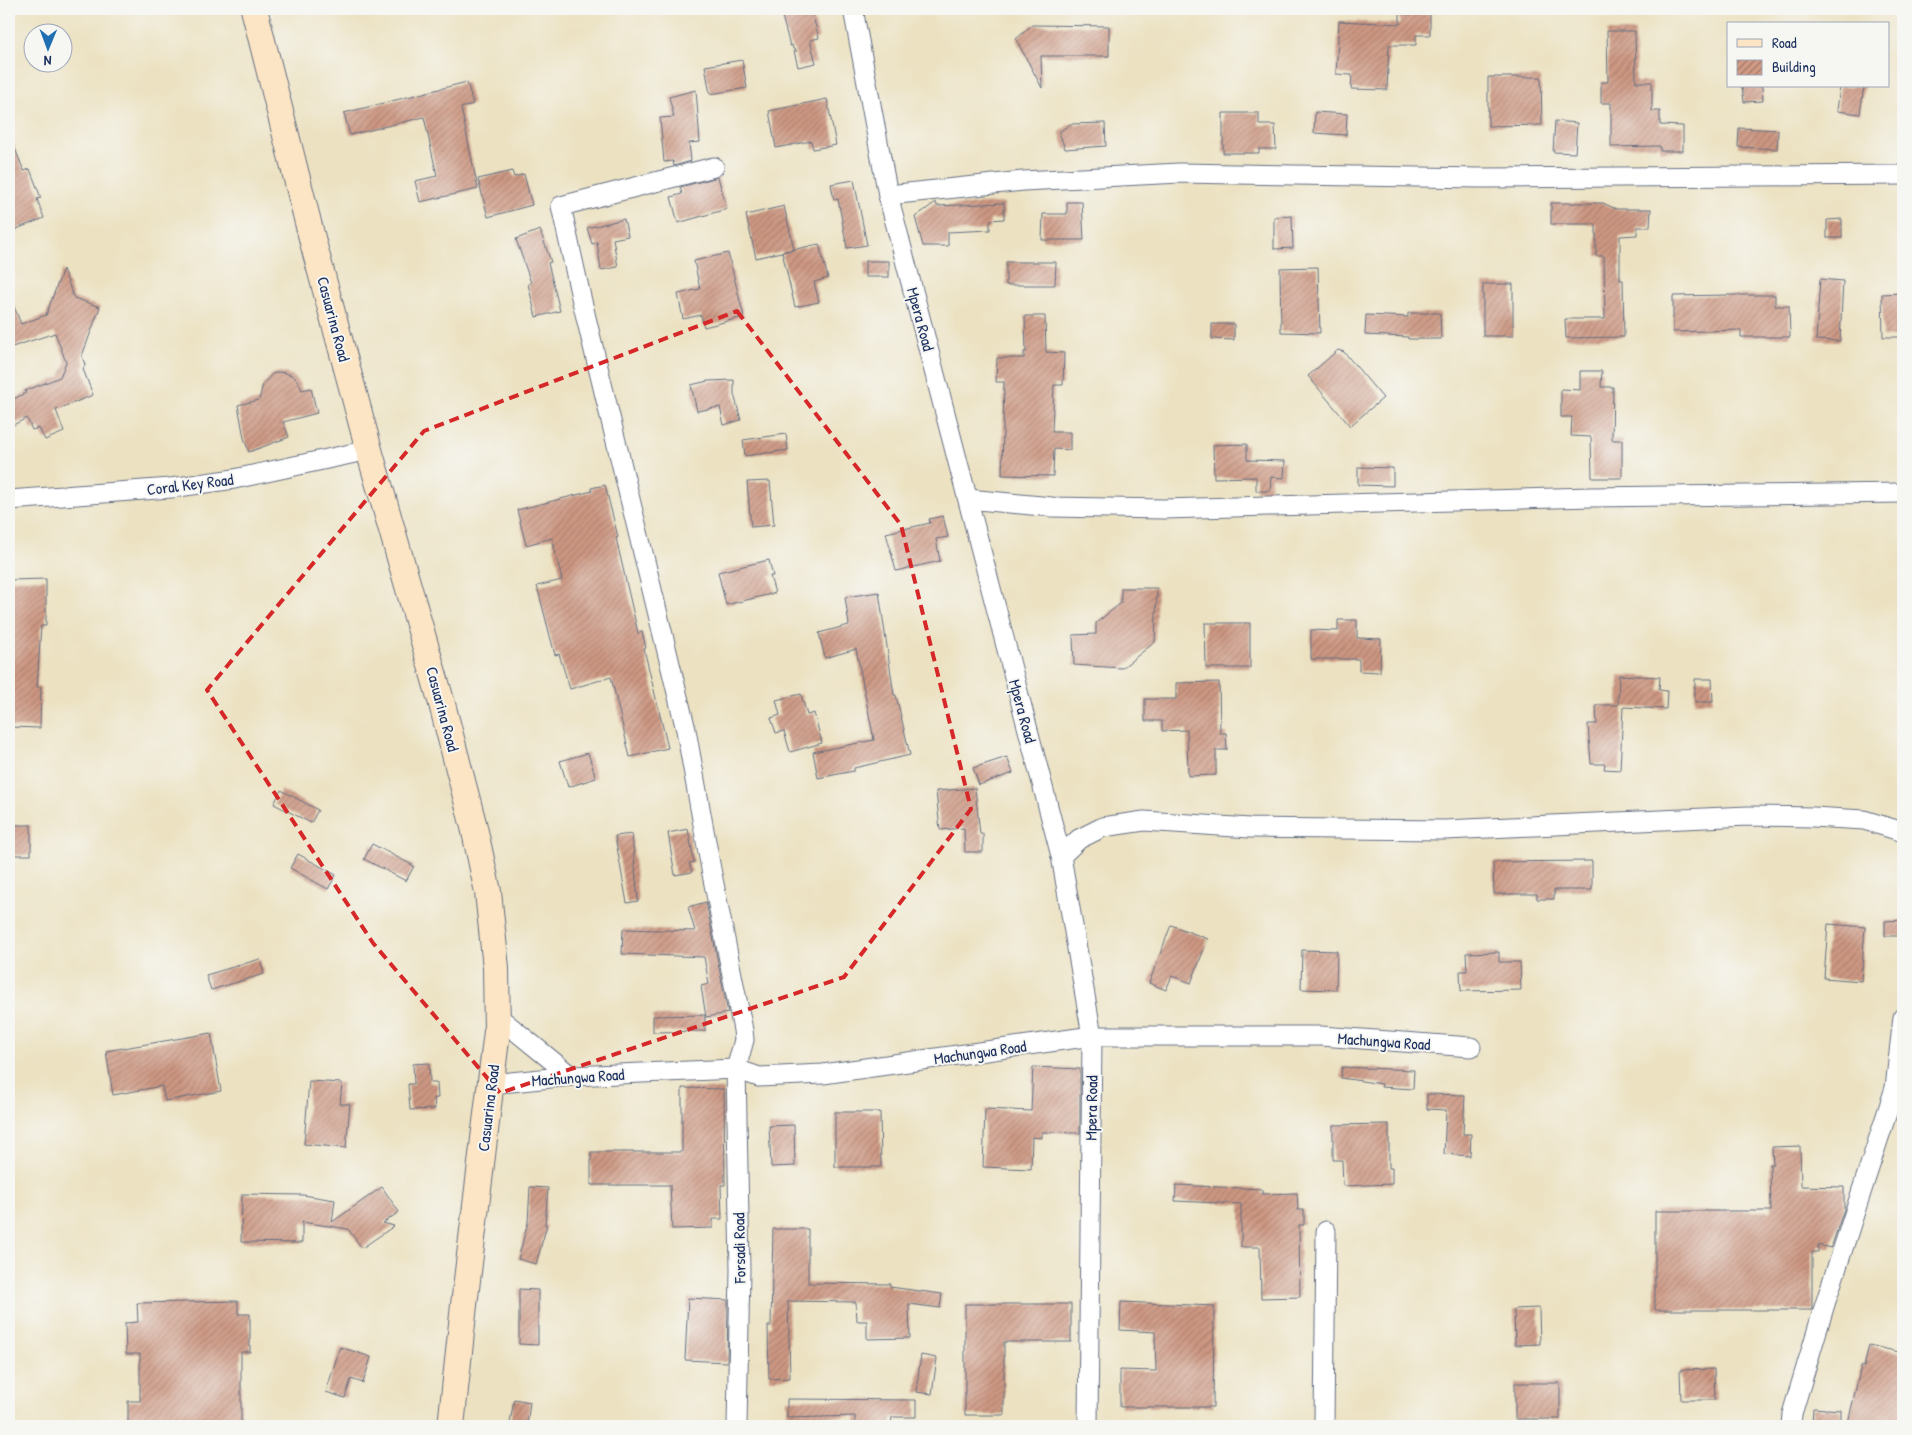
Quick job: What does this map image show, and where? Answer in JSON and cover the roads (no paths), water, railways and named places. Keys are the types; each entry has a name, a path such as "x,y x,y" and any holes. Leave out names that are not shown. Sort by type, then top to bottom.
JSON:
{"street":[{"name":"Casuarina Road","path":"254,9 314,246 369,450 442,704 474,827 488,892 496,968 497,1031 451,1426"},
{"name":"Mpera Road","path":"853,9 888,195 1061,856 1092,1036 1088,1426"},
{"name":"Forsadi Road","path":"714,167 561,206 581,297 686,730 743,1030 744,1040 736,1069 740,1270 737,1426"},
{"path":"888,195 1023,181 1180,173 1480,178 1903,175"},
{"name":"Coral Key Road","path":"9,500 171,488 234,479 369,450"},
{"path":"968,499 1052,507 1164,509 1601,497 1903,493"},
{"path":"1061,856 1079,839 1103,827 1144,821 1250,828 1445,830 1757,816 1864,820 1903,832"},
{"path":"496,1015 571,1076"},
{"path":"1792,1426 1792,1414 1825,1304 1895,1088 1903,1017"},
{"name":"Machungwa Road","path":"491,1084 571,1076 736,1069 759,1076 822,1074 1092,1036 1321,1036 1471,1047"},
{"path":"1324,1426 1326,1231"}]}
